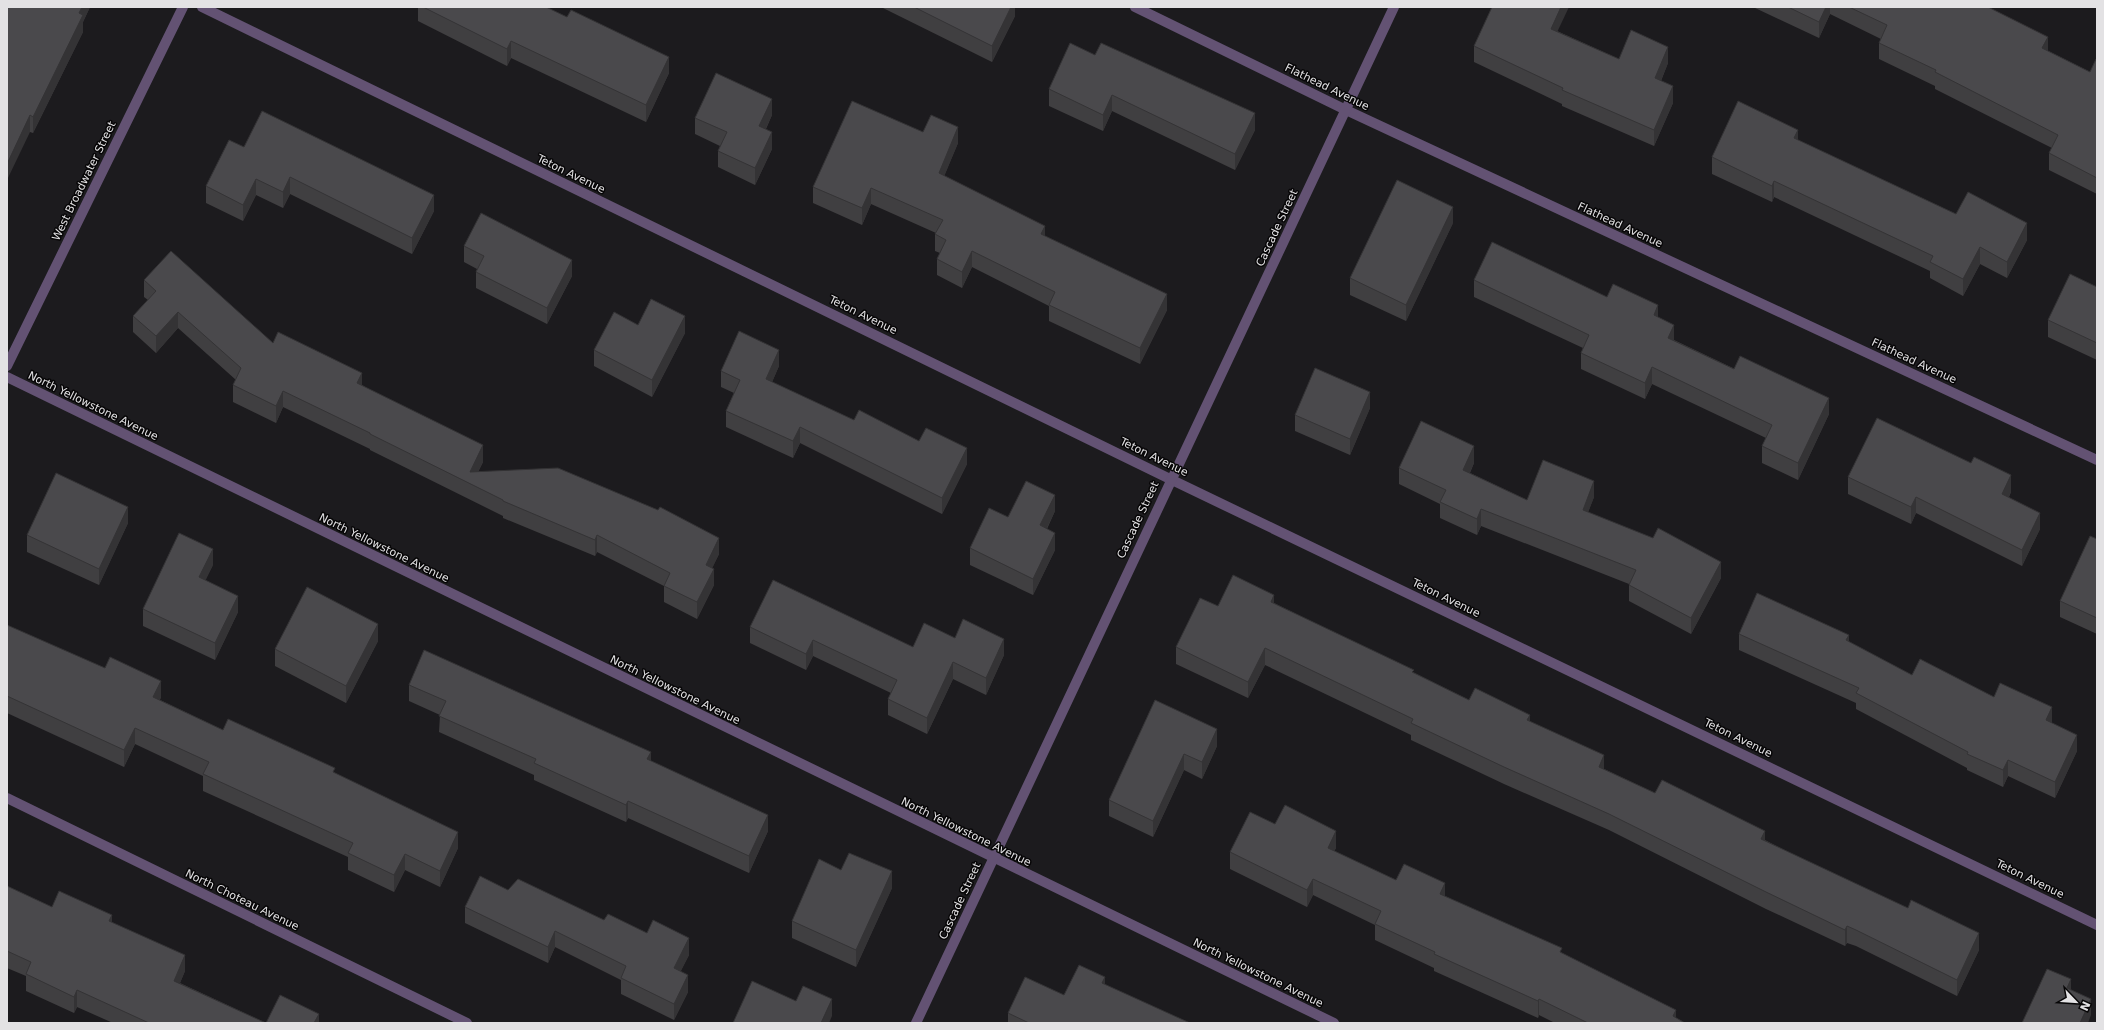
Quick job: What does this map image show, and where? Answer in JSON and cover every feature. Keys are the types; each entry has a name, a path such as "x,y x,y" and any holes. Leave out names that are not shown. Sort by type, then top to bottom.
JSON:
{"street":[{"name":"West Broadwater Street","path":"7,366 183,7"},
{"name":"Teton Avenue","path":"202,7 1170,479 2097,925"},
{"name":"Flathead Avenue","path":"1135,7 1346,110 2097,460"},
{"name":"Cascade Street","path":"916,1023 1170,479 1394,7"},
{"name":"North Yellowstone Avenue","path":"7,377 1334,1023"},
{"name":"North Choteau Avenue","path":"7,798 467,1023"}],"building":[{"path":"7,7 82,7 79,13 83,15 33,117 30,115 7,164"},
{"path":"423,7 546,7 567,17 571,10 669,57 646,105 511,41 507,49"},
{"path":"914,7 1011,7 992,46"},
{"path":"1492,7 1561,7 1551,29 1619,59 1631,30 1668,47 1655,78 1673,86 1654,130 1562,90 1563,88 1474,46"},
{"path":"1788,7 1826,7 1819,22"},
{"path":"1849,7 1988,7 2048,37 2042,48 2090,72 2096,59 2097,178 2049,153 2058,135 1935,72 1936,70 1879,43 1887,25"},
{"path":"1070,43 1095,55 1101,43 1255,113 1235,154 1112,95 1103,115 1049,89"},
{"path":"716,73 772,99 759,126 772,132 755,168 718,151 727,132 695,118"},
{"path":"852,101 923,132 931,115 958,127 939,173 1045,226 1041,234 1167,294 1140,348 1049,305 1055,292 972,251 962,272 937,259 946,240 935,234 943,220 871,188 862,208 813,187"},
{"path":"1738,101 1798,130 1794,138 1956,214 1968,192 2027,223 2007,262 1980,247 1963,279 1930,262 1933,256 1774,181 1772,186 1712,157"},
{"path":"262,111 434,195 412,238 290,177 283,192 256,179 243,205 206,186 229,140 244,147"},
{"path":"1397,180 1453,207 1406,305 1350,278"},
{"path":"481,213 572,260 547,308 476,272 484,256 464,246"},
{"path":"1492,242 1607,297 1613,284 1658,305 1654,315 1674,325 1668,338 1734,369 1740,356 1829,398 1798,463 1762,446 1772,425 1652,367 1645,383 1581,353 1589,335 1474,280"},
{"path":"171,251 273,343 278,332 362,373 357,383 483,445 470,472 558,468 658,510 660,507 719,538 706,565 714,569 697,602 664,586 670,573 597,535 595,540 503,501 370,433 283,391 276,406 233,385 241,368 178,312 156,336 133,316 156,291 144,280"},
{"path":"2070,274 2097,287 2097,343 2048,320"},
{"path":"651,299 685,316 652,380 594,350 614,312 638,325"},
{"path":"739,331 779,350 766,379 854,420 859,410 919,441 926,428 967,448 942,498 800,427 793,441 726,411 740,380 721,371"},
{"path":"1315,368 1370,392 1350,439 1295,415"},
{"path":"1877,418 1971,463 1974,457 2011,475 2002,494 2040,513 2022,550 1916,497 1911,507 1848,477"},
{"path":"1421,421 1474,446 1463,470 1527,500 1543,460 1594,481 1583,510 1653,538 1658,528 1721,562 1691,618 1629,585 1636,570 1481,509 1477,519 1440,502 1446,490 1399,468"},
{"path":"56,473 128,507 99,569 27,535"},
{"path":"1026,481 1055,495 1040,525 1055,533 1033,579 970,548 989,508 1008,517"},
{"path":"179,533 213,549 199,577 238,596 215,643 143,609"},
{"path":"2090,536 2097,539 2097,618 2060,601"},
{"path":"1233,575 1274,595 1271,602 1414,670 1412,672 1469,700 1475,688 1530,715 1527,720 1604,755 1599,767 1655,793 1662,780 1765,831 1761,839 1908,908 1911,900 1979,933 1957,980 1856,930 1847,926 1845,930 1609,814 1411,723 1413,719 1265,648 1248,682 1176,647 1200,598 1218,606"},
{"path":"773,580 913,647 924,623 955,638 963,619 1004,639 986,678 953,662 927,718 888,699 897,680 813,640 806,654 750,627"},
{"path":"307,587 378,624 346,686 275,649"},
{"path":"1757,593 1849,635 1846,640 1912,675 1920,659 1994,697 2000,683 2052,707 2046,720 2077,735 2055,782 2008,760 2003,770 1967,754 1968,752 1856,693 1859,688 1739,634"},
{"path":"7,625 105,668 110,657 161,681 153,697 223,730 228,719 335,768 333,772 458,832 440,871 405,854 394,875 348,853 353,843 203,774 209,762 135,728 124,750 7,696"},
{"path":"424,650 651,752 647,759 768,815 749,856 628,801 626,805 534,763 536,759 439,716 446,701 409,685"},
{"path":"1155,700 1217,729 1202,762 1184,754 1153,821 1109,800"},
{"path":"1285,805 1336,831 1328,848 1396,880 1404,864 1445,883 1440,894 1562,948 1560,952 1676,1010 1673,1016 1685,1023 1588,1023 1539,999 1538,1001 1434,954 1435,952 1375,924 1381,911 1313,879 1307,890 1230,852 1250,812 1275,824"},
{"path":"849,853 892,871 856,950 792,921 819,859 841,870"},
{"path":"480,876 508,890 518,879 604,920 608,914 647,933 653,920 689,938 674,968 688,975 674,1004 621,978 626,966 555,931 548,947 465,907"},
{"path":"7,886 52,907 59,891 112,915 109,921 185,955 174,981 266,1023 149,1023 77,990 74,997 26,974 31,962 7,951"},
{"path":"1079,965 1105,977 1102,983 1190,1023 1029,1023 1008,1013 1025,977 1064,995"},
{"path":"2047,969 2071,979 2067,988 2091,999 2080,1023 2022,1023"},
{"path":"752,981 796,1001 803,986 832,999 821,1023 733,1023"},
{"path":"280,995 319,1014 314,1023 266,1023"}]}
